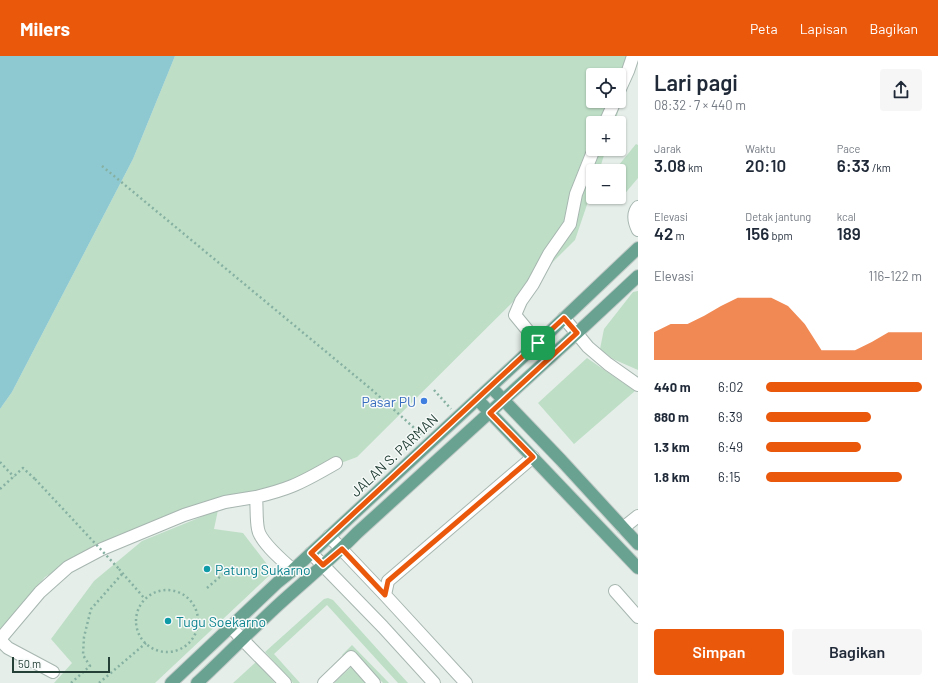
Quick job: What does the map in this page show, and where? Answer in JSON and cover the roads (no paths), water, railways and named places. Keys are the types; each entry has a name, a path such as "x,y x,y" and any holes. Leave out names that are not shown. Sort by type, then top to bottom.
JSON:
{"main road":[{"name":"JALAN S. PARMAN","path":"171,683 278,582 491,387 638,248"},
{"path":"197,683 274,609 342,549 638,276"},
{"path":"491,387 561,460 638,544"},
{"path":"477,399 637,564"}],"street":[{"path":"626,75 633,56"},
{"path":"538,343 515,316 521,301 533,284 549,254 570,224 576,194 591,156"},
{"path":"638,207 635,211 634,220 638,230"},
{"path":"564,318 588,348 638,385"},
{"path":"385,595 388,581 533,457"},
{"path":"53,672 8,648 2,642 2,637 40,592 68,567 102,549 184,515 225,502 275,492 314,476 336,463"},
{"path":"256,497 258,530 260,536 292,570"},
{"path":"623,528 638,516"},
{"path":"329,536 466,683"},
{"path":"311,553 434,683"},
{"path":"615,591 638,617"},
{"path":"231,627 285,683"},
{"path":"324,683 351,657 374,683"}],"water":[{"path":"0,56 175,56 133,159 12,392 0,409"}],"place":[{"name":"Pasar PU","path":"424,401"},
{"name":"Patung Sukarno","path":"207,569"},
{"name":"Tugu Soekarno","path":"168,621"}]}
